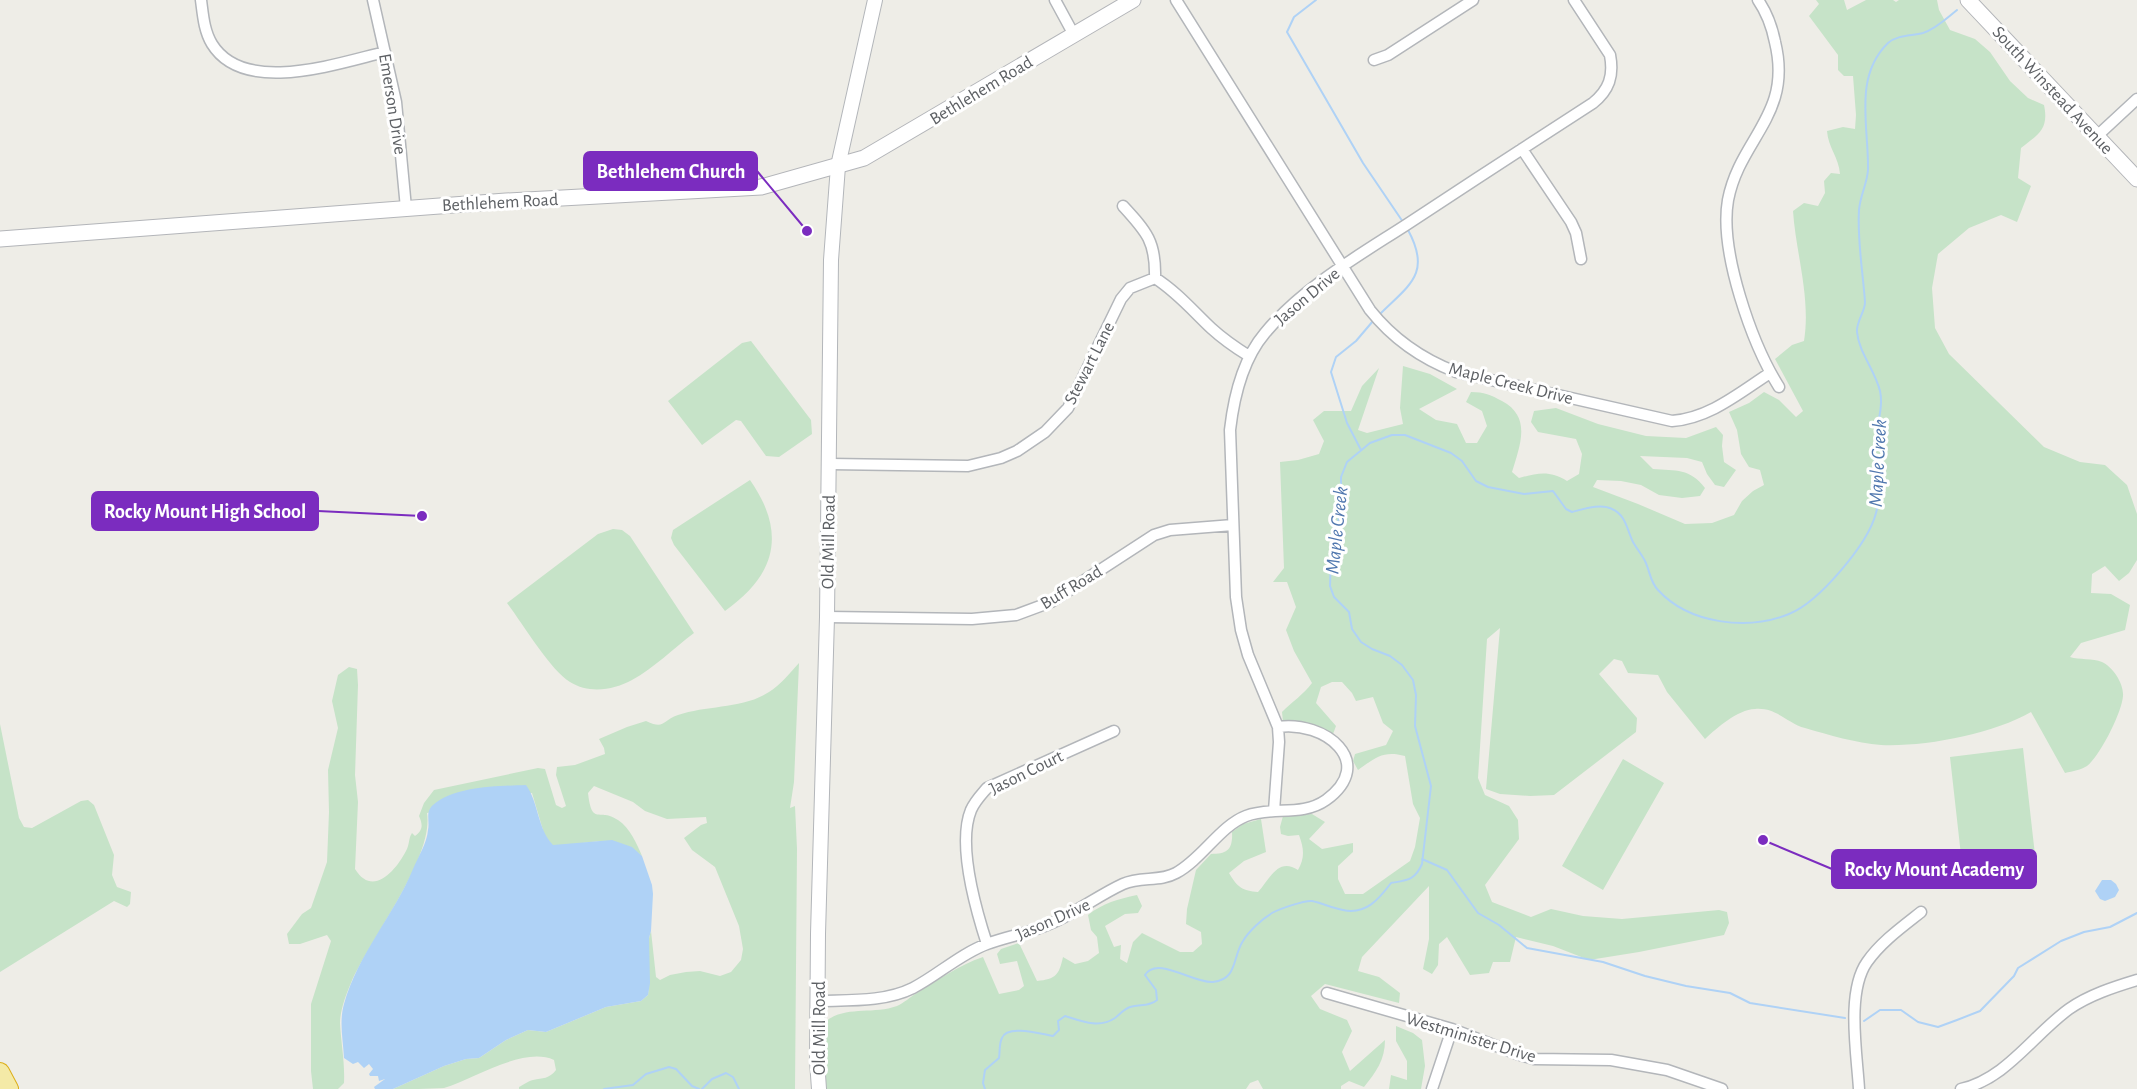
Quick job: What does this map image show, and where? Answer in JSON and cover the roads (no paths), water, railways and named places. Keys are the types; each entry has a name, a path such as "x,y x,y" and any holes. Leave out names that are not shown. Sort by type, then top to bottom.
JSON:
{"highway":[{"path":"0,1072 9,1089"}],"main road":[{"name":"Bethlehem Road","path":"0,239 406,208 761,187 864,158 1133,0"},
{"name":"South Winstead Avenue","path":"1969,1 2137,179"}],"street":[{"path":"201,0 205,27 211,43 226,61 249,71 276,72 304,69 385,52"},
{"name":"Emerson Drive","path":"373,0 396,102 406,208"},
{"name":"Old Mill Road","path":"819,1089 817,1061 819,890 830,464 831,260 838,166 875,0"},
{"path":"1055,0 1074,35"},
{"name":"Maple Creek Drive","path":"1176,0 1370,310 1388,331 1426,358 1456,372 1672,421 1692,418 1709,412 1770,373"},
{"path":"1374,60 1403,45 1473,0"},
{"name":"Jason Drive","path":"1275,811 1278,727 1257,680 1241,630 1236,597 1232,418 1233,406 1249,356 1284,312 1343,266 1604,94 1609,84 1612,66 1610,55 1574,0"},
{"path":"1758,0 1773,32 1779,77 1773,106 1737,170 1731,186 1726,233 1729,252 1751,328 1770,373 1779,387"},
{"path":"2097,136 2137,99"},
{"path":"1522,149 1571,222 1576,233 1581,260"},
{"path":"1123,206 1148,236 1154,251 1155,278 1186,302 1230,344 1249,356"},
{"name":"Stewart Lane","path":"830,464 968,466 1001,458 1017,451 1045,432 1068,408 1121,299 1130,288 1155,278"},
{"name":"Buff Road","path":"827,617 972,619 1016,615 1051,602 1154,535 1170,530 1233,525"},
{"name":"Jason Drive","path":"819,1001 881,998 898,994 987,944 1051,924 1126,882 1163,878 1184,869 1244,816 1319,805 1343,783 1348,763 1343,752 1324,735 1301,726 1278,727"},
{"name":"Jason Court","path":"987,944 973,897 969,867 968,822 976,799 987,788 1114,731"},
{"path":"1859,1089 1855,1025 1857,985 1860,974 1877,950 1921,912"},
{"path":"1961,1089 1973,1086 2003,1069 2069,1009 2107,989 2137,980"},
{"name":"Westminister Drive","path":"1327,993 1452,1029 1534,1059 1611,1060 1667,1070 1722,1089"},
{"path":"1432,1089 1452,1029"}],"water":[{"path":"526,785 544,831 553,845 612,840 632,847 642,856 653,894 649,938 648,995 641,1001 606,1007 546,1032 528,1030 506,1040 479,1058 466,1059 444,1066 393,1089 375,1089 374,1087 385,1079 379,1081 378,1076 370,1076 373,1069 369,1064 364,1068 358,1062 353,1064 344,1058 342,1024 344,1004 358,968 405,886 422,850 427,835 429,811 433,805 453,794 490,787"},
{"path":"2102,880 2111,880 2116,884 2119,890 2115,897 2105,901 2100,899 2095,891"}],"waterway":[{"path":"1316,0 1294,17 1287,32 1363,163 1403,222"},
{"name":"Maple Creek","path":"985,1089 983,1083 985,1070 999,1058 1000,1042 1005,1034 1025,1031 1053,1036 1059,1030 1058,1021 1065,1016 1096,1024 1109,1021 1130,1007 1151,1004 1157,1000 1156,990 1145,975 1158,968 1205,981 1221,980 1231,972 1246,937 1272,913 1309,901 1343,910 1359,910 1377,900 1391,883 1410,878 1417,873 1422,864 1431,786 1415,726 1416,695 1413,680 1402,665 1390,656 1361,642 1352,629 1349,612 1334,597 1330,586 1331,556 1341,507 1341,477 1347,462 1370,443 1392,435 1405,435 1451,453 1462,461 1476,481 1488,487 1524,494 1553,491 1566,509 1572,512 1598,507 1612,509 1623,519 1633,542 1645,561 1655,587 1671,601 1702,617 1738,623 1756,622 1789,614 1814,598 1841,571 1871,526 1878,505 1874,449 1881,398 1878,383 1858,340 1857,332 1865,302 1859,221 1868,170 1865,103 1870,71 1877,56 1892,40 1928,31 1957,10"},
{"path":"1379,315 1408,287 1414,278 1418,258 1408,230"},
{"path":"1361,450 1347,423 1331,372 1336,357 1356,341 1373,321"},
{"path":"1422,859 1447,870 1478,913 1499,925 1527,948 1603,962 1645,976 1730,993 1750,1003 1845,1018"},
{"path":"1864,1021 1880,1010 1901,1010 1918,1022 1938,1027 1980,1011 2014,976 2018,968 2061,941 2084,932 2110,927 2137,913"},
{"name":"Maple Creek","path":"604,1089 633,1085 646,1074 669,1067 676,1069 692,1086 699,1089"},
{"name":"Maple Creek","path":"702,1089 712,1079 726,1073 733,1077 739,1089"}],"place":[{"name":"Bethlehem Church","path":"807,231"},
{"name":"Rocky Mount High School","path":"422,516"},
{"name":"Rocky Mount Academy","path":"1763,840"}]}
